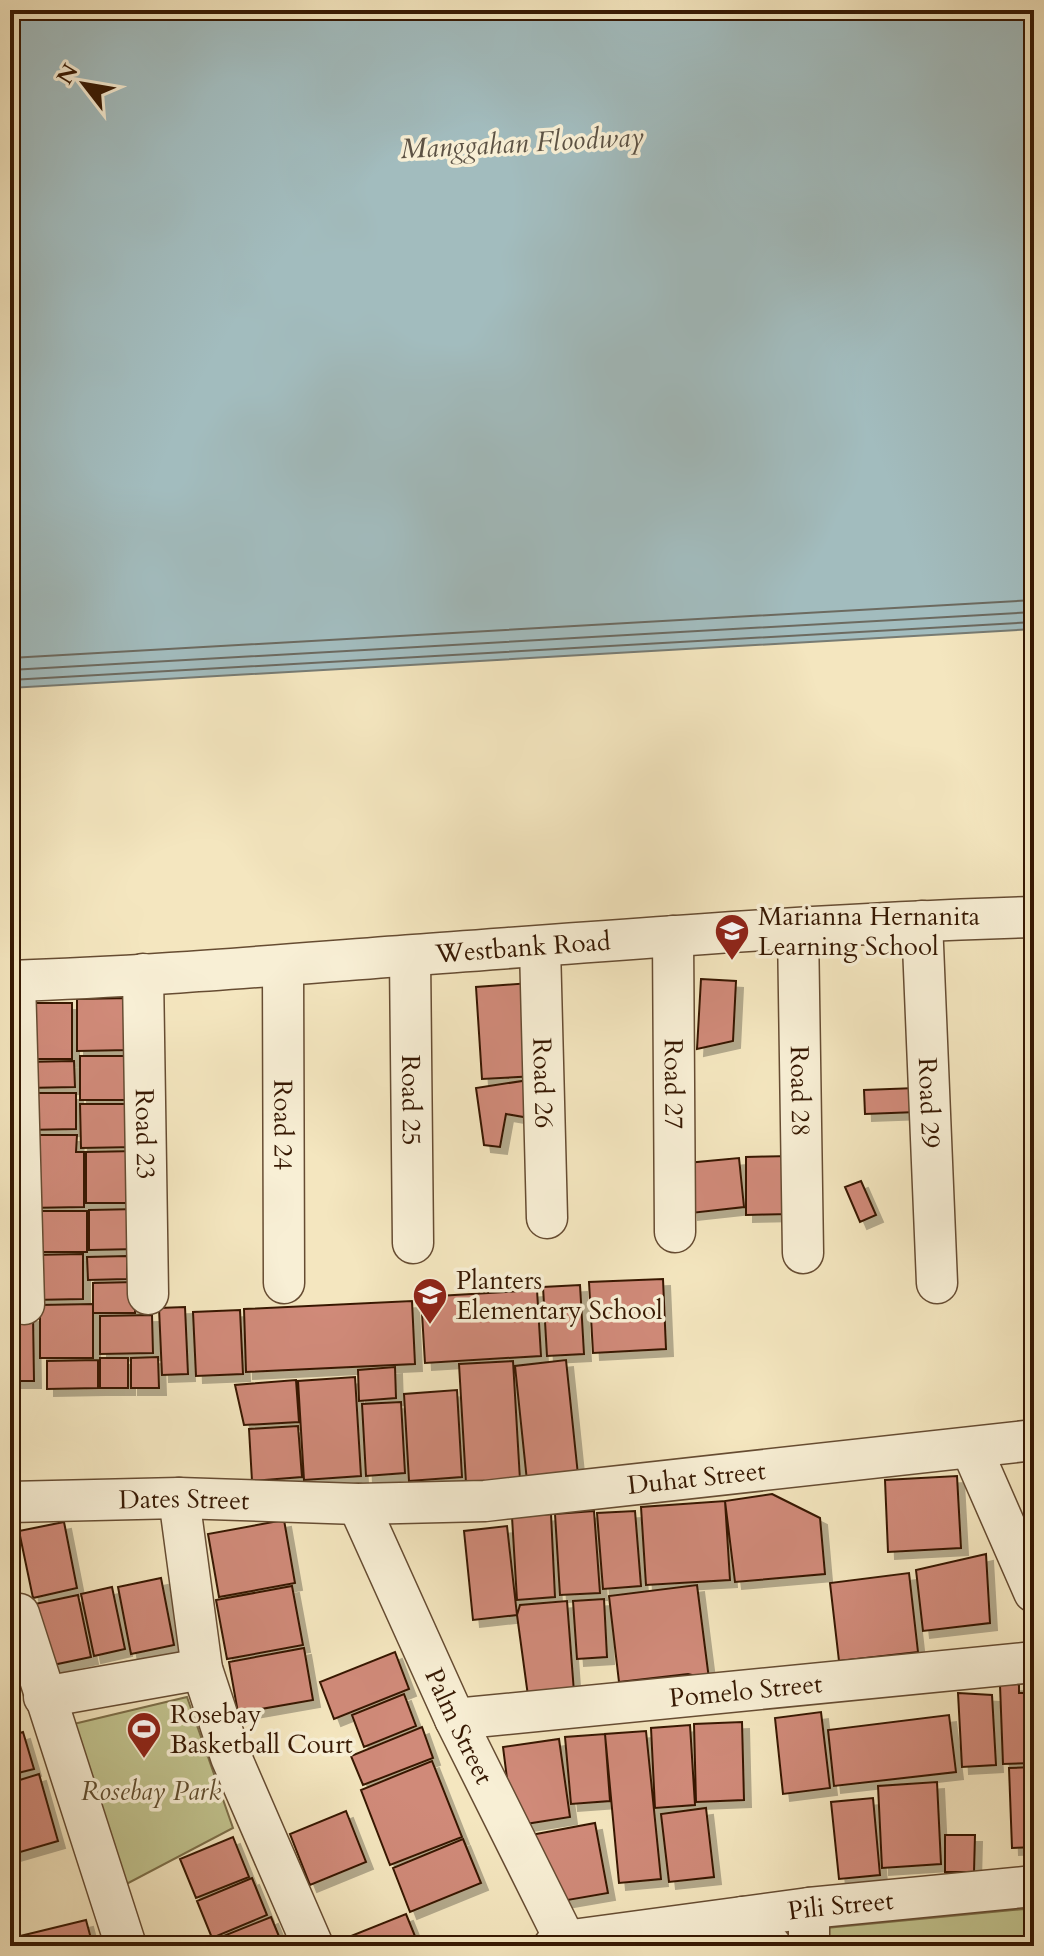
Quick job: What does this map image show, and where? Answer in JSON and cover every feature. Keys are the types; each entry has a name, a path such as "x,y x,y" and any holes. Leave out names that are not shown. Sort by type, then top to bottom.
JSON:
{"street":[{"name":"Westbank Road","path":"14,993 143,974 283,967 673,936 1034,917"},
{"name":"Road 29","path":"922,921 937,1283"},
{"name":"Road 28","path":"798,929 803,1253"},
{"name":"Road 27","path":"673,936 675,1232"},
{"name":"Road 26","path":"540,947 547,1218"},
{"name":"Road 25","path":"410,956 413,1243"},
{"name":"Road 24","path":"283,967 284,1283"},
{"name":"Road 23","path":"143,974 148,1294"},
{"path":"14,993 24,1304"},
{"name":"Duhat Street","path":"358,1504 485,1501 1034,1440"},
{"path":"971,1448 1034,1592"},
{"path":"179,1498 202,1669 231,1757 313,1946"},
{"name":"Dates Street","path":"10,1502 179,1498 358,1504"},
{"name":"Palm Street","path":"358,1504 455,1719 562,1944"},
{"path":"19,1614 126,1946"},
{"name":"Pomelo Street","path":"455,1719 1034,1662"},
{"path":"44,1697 202,1669"},
{"name":"Pili Street","path":"562,1944 743,1917 809,1927 1034,1886"},
{"path":"743,1917 771,1946"}],"green space":[{"name":"Rosebay Park","path":"187,1697 233,1828 115,1890 61,1727"},
{"path":"1024,1909 1034,1930 1034,1946 813,1946 805,1930"}],"water":[{"name":"Manggahan Floodway","path":"10,10 1034,10 1034,629 10,688"}],"building":[{"path":"701,979 736,981 733,1041 697,1049"},
{"path":"531,983 536,1076 482,1079 476,987"},
{"path":"130,998 130,1050 77,1051 77,999"},
{"path":"23,1003 72,1003 72,1059 23,1059"},
{"path":"80,1056 135,1056 135,1100 80,1100"},
{"path":"74,1061 75,1087 26,1088 25,1062"},
{"path":"542,1078 535,1119 506,1114 500,1147 484,1145 476,1088"},
{"path":"916,1088 917,1112 865,1114 864,1090"},
{"path":"26,1093 76,1093 76,1129 26,1130"},
{"path":"80,1104 134,1104 135,1147 81,1148"},
{"path":"26,1135 77,1135 76,1152 84,1152 84,1207 27,1208"},
{"path":"136,1151 136,1203 86,1203 86,1152"},
{"path":"791,1156 791,1214 746,1215 746,1157"},
{"path":"739,1158 744,1207 691,1213 687,1163"},
{"path":"861,1181 876,1215 860,1222 845,1187"},
{"path":"138,1209 138,1249 89,1250 89,1210"},
{"path":"33,1211 87,1211 87,1252 34,1252"},
{"path":"83,1254 83,1299 33,1300 33,1255"},
{"path":"127,1256 127,1279 88,1280 87,1257"},
{"path":"663,1279 666,1349 593,1353 589,1282"},
{"path":"135,1282 135,1313 93,1313 93,1283"},
{"path":"580,1285 584,1354 547,1356 543,1287"},
{"path":"537,1290 541,1356 425,1363 421,1297"},
{"path":"412,1301 415,1364 246,1372 244,1309"},
{"path":"93,1304 93,1358 40,1358 40,1305"},
{"path":"185,1307 188,1374 162,1375 159,1308"},
{"path":"240,1310 243,1374 196,1376 193,1312"},
{"path":"33,1315 34,1381 10,1381 10,1316"},
{"path":"152,1315 153,1353 100,1354 100,1316"},
{"path":"158,1357 159,1388 131,1388 131,1358"},
{"path":"100,1358 128,1358 128,1388 100,1388"},
{"path":"98,1360 98,1388 47,1389 47,1361"},
{"path":"566,1360 578,1475 527,1481 515,1366"},
{"path":"513,1361 520,1480 466,1483 459,1364"},
{"path":"395,1367 396,1398 359,1401 358,1370"},
{"path":"355,1377 361,1476 304,1480 298,1381"},
{"path":"296,1380 299,1422 244,1425 235,1385"},
{"path":"457,1390 462,1477 409,1481 404,1394"},
{"path":"401,1402 405,1473 366,1476 362,1404"},
{"path":"298,1426 302,1477 252,1481 249,1429"},
{"path":"957,1476 961,1548 888,1552 885,1480"},
{"path":"772,1494 820,1518 825,1574 735,1582 725,1501"},
{"path":"725,1501 730,1580 646,1585 641,1507"},
{"path":"594,1511 600,1593 560,1595 555,1514"},
{"path":"635,1511 641,1586 603,1589 597,1513"},
{"path":"551,1514 555,1597 517,1600 512,1517"},
{"path":"284,1520 295,1583 219,1597 208,1534"},
{"path":"64,1522 77,1588 33,1598 19,1531"},
{"path":"507,1526 517,1615 473,1620 464,1531"},
{"path":"986,1554 990,1623 923,1631 916,1570"},
{"path":"909,1573 918,1652 839,1661 830,1583"},
{"path":"161,1578 174,1645 131,1654 118,1587"},
{"path":"697,1585 709,1679 688,1674 619,1682 609,1596"},
{"path":"292,1586 303,1645 227,1659 216,1600"},
{"path":"112,1587 125,1649 94,1656 81,1594"},
{"path":"78,1595 91,1657 48,1666 35,1604"},
{"path":"604,1599 607,1657 577,1659 573,1601"},
{"path":"567,1601 574,1692 528,1696 517,1615 520,1605"},
{"path":"304,1648 313,1700 238,1713 229,1662"},
{"path":"395,1652 409,1689 334,1719 320,1682"},
{"path":"1019,1684 1019,1693 1034,1693 1034,1763 1003,1764 1000,1685"},
{"path":"958,1693 992,1695 996,1765 962,1767"},
{"path":"404,1694 416,1726 364,1747 352,1715"},
{"path":"821,1712 830,1788 783,1794 775,1718"},
{"path":"949,1715 956,1772 834,1786 828,1730"},
{"path":"742,1722 744,1800 696,1802 694,1724"},
{"path":"690,1725 695,1805 655,1808 651,1728"},
{"path":"422,1727 433,1758 363,1785 351,1756"},
{"path":"646,1731 661,1879 619,1883 605,1734"},
{"path":"23,1732 34,1769 10,1775 10,1736"},
{"path":"605,1734 610,1801 571,1804 565,1737"},
{"path":"559,1739 570,1817 513,1826 503,1747"},
{"path":"432,1761 462,1837 390,1865 361,1790"},
{"path":"1034,1767 1034,1847 1012,1848 1009,1768"},
{"path":"39,1774 58,1841 10,1855 10,1783"},
{"path":"937,1782 941,1864 882,1868 878,1786"},
{"path":"873,1798 880,1875 839,1879 831,1802"},
{"path":"706,1808 714,1877 669,1882 661,1814"},
{"path":"346,1811 366,1862 310,1885 290,1834"},
{"path":"595,1823 608,1893 562,1901 531,1835"},
{"path":"945,1835 975,1835 974,1872 945,1872"},
{"path":"233,1837 249,1877 196,1898 180,1859"},
{"path":"463,1839 481,1883 410,1912 393,1868"},
{"path":"252,1878 267,1915 212,1938 197,1901"},
{"path":"406,1914 419,1946 338,1946 336,1942"},
{"path":"271,1917 283,1946 213,1946 211,1941"},
{"path":"86,1920 93,1946 18,1946 16,1937"}],"place":[{"name":"Marianna Hernanita Learning School","path":"732,962"},
{"name":"Planters Elementary School","path":"430,1326"},
{"name":"Rosebay Basketball Court","path":"144,1760"}]}
